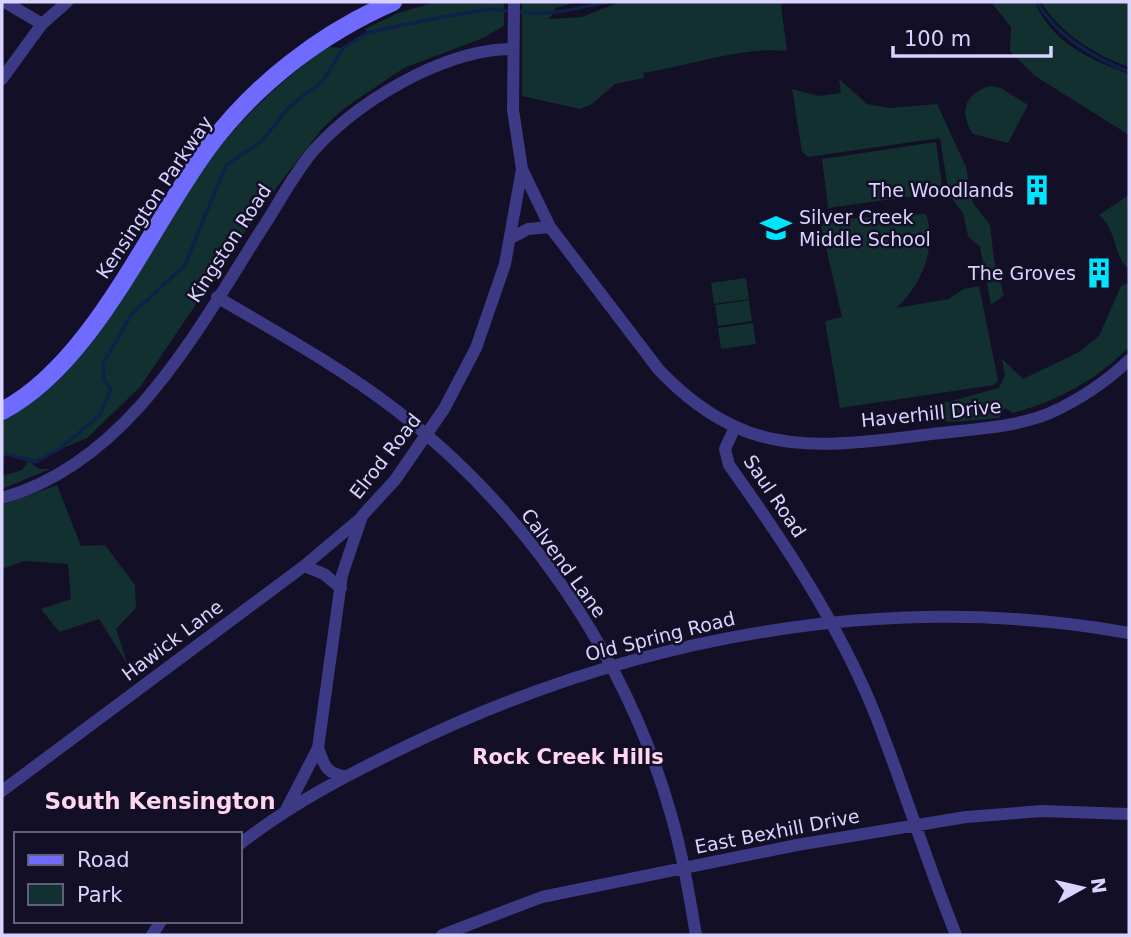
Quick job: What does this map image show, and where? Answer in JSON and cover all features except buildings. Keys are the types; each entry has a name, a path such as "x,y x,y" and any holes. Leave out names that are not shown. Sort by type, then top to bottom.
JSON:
{"street":[{"path":"5,2 42,24"},
{"path":"2,79 42,24 67,2"},
{"name":"Kensington Parkway","path":"2,411 46,380 64,363 87,333 207,149 250,100 293,61 335,31 393,2"},
{"path":"514,2 513,110 522,169 550,227 659,370 678,390 735,427"},
{"name":"Kingston Road","path":"2,498 77,462 130,418 159,382 217,297 304,163 354,112 386,90 433,66 487,50 512,49"},
{"name":"Elrod Road","path":"286,811 318,748 341,588 362,516 395,480 444,409 476,348 498,288 511,238 522,169"},
{"path":"511,238 528,229 550,227"},
{"name":"Calvend Lane","path":"217,297 351,377 426,435 479,486 533,546 576,607 611,665 650,754 670,810 685,869 696,935"},
{"name":"Haverhill Drive","path":"735,427 776,439 823,443 1008,425 1049,413 1085,394 1124,371 1129,360"},
{"name":"Saul Road","path":"735,427 725,449 729,465 776,531 830,622 872,707 956,935"},
{"name":"Hawick Lane","path":"2,791 304,566 362,516"},
{"path":"304,566 324,574 341,588"},
{"name":"Old Spring Road","path":"242,843 286,811 344,776 475,713 611,665 736,636 830,622 929,617 1000,619 1129,633"},
{"path":"318,748 325,768 334,775 344,776"},
{"name":"East Bexhill Drive","path":"442,935 542,897 590,885 916,824 1042,811 1129,814"}],"green space":[{"path":"436,2 504,2 504,26 483,38 404,68 343,109 321,130 266,201 140,387 87,438 30,462 39,469 50,469 2,489 2,476 22,470 28,462 7,454 2,456 2,421 36,400 66,372 94,338 192,186 240,124 282,83 327,47 343,48 367,34 365,29 398,13"},
{"path":"522,2 577,2 556,8 549,19 582,17 620,2 784,2 781,6 787,51 753,51 643,73 644,78 615,84 592,104 580,109 522,96"},
{"path":"991,2 1035,2 1051,28 1073,48 1129,74 1129,135 1035,76 1010,51 1011,27"},
{"path":"1041,2 1129,2 1129,67 1079,42 1058,23"},
{"path":"839,79 867,104 890,108 937,104 966,167 973,203 990,225 994,259 1004,295 991,305 980,247 968,236 963,213 949,195 940,138 808,157 802,152 792,89 818,96 841,93"},
{"path":"990,86 1001,88 1028,105 1008,143 973,134 968,126 966,104 981,89"},
{"path":"936,142 943,192 828,208 822,159"},
{"path":"1129,195 1129,270 1120,257 1109,228 1099,215"},
{"path":"926,214 930,239 925,265 913,288 896,308 949,299 963,289 979,286 998,380 994,385 840,408 825,321 842,317 821,226 826,220"},
{"path":"746,278 749,299 714,304 711,283"},
{"path":"1129,283 1129,347 1104,370 1076,388 1013,413 1005,408 999,418 953,422 935,420 922,409 999,388 1005,375 1002,359 1023,379 1079,352 1099,336 1121,286"},
{"path":"749,300 752,321 718,326 715,305"},
{"path":"753,323 756,344 721,349 718,328"},
{"path":"57,485 81,546 105,545 135,585 136,608 116,629 128,665 99,619 59,632 41,609 71,599 68,564 24,561 2,569 2,505"}],"waterway":[{"path":"518,12 552,12 606,2"},
{"path":"1037,2 1065,36 1102,60 1129,72"},
{"path":"2,456 7,454 36,462 61,448 100,415 111,389 104,380 103,364 131,315 185,265 226,165 262,141 288,108 323,81 343,48 367,33 426,20 490,9 511,11"}],"place":[{"name":"The Woodlands","path":"1037,190"},
{"name":"Silver Creek Middle School","path":"776,228"},
{"name":"The Groves","path":"1099,273"}],"district":[{"name":"Rock Creek Hills","path":"568,757"},
{"name":"South Kensington","path":"160,801"}]}
